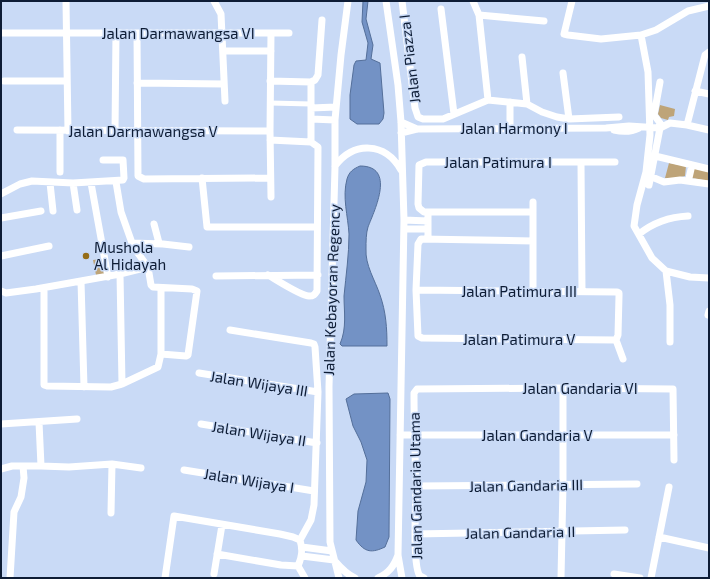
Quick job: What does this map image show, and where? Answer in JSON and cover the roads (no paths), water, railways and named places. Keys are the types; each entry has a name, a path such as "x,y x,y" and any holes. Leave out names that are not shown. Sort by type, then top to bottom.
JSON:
{"street":[{"path":"60,172 67,81 66,1"},
{"path":"214,1 221,14 224,101"},
{"name":"Jalan Kebayoran Regency","path":"339,578 330,542 329,387 335,120 348,1"},
{"path":"386,1 398,86 402,133 404,229 398,555 402,578"},
{"name":"Jalan Piazza I","path":"402,1 415,108 418,117 423,119 443,118 454,114"},
{"path":"473,1 479,15 488,100"},
{"path":"572,1 564,33 565,35 601,39 641,35 656,30 688,11 709,6"},
{"path":"441,9 454,114 488,100 527,104 542,112 569,119 620,116"},
{"path":"479,15 544,21"},
{"path":"270,81 311,82 315,80 318,75 322,20"},
{"name":"Jalan Darmawangsa VI","path":"1,33 289,33"},
{"path":"115,130 116,33"},
{"path":"137,33 138,176 141,178 270,178"},
{"path":"271,33 271,197"},
{"path":"641,35 648,72 650,135 646,172 634,226 652,258 666,271 690,277 709,278"},
{"name":"Jalan Darmawangsa VI","path":"223,51 271,51"},
{"path":"687,125 708,55"},
{"path":"522,57 527,104"},
{"path":"563,72 569,119"},
{"path":"4,81 67,81"},
{"path":"311,82 311,142"},
{"path":"649,185 652,177 660,128 660,123 654,115 660,82"},
{"path":"137,83 224,84"},
{"path":"696,91 709,94"},
{"path":"510,102 510,129"},
{"path":"270,103 336,108"},
{"path":"311,120 335,120"},
{"name":"Jalan Harmony I","path":"401,122 417,129"},
{"name":"Jalan Harmony I","path":"402,133 417,129 610,128 623,131 632,131 640,127 660,128 670,123 709,130"},
{"name":"Jalan Darmawangsa V","path":"16,130 270,131"},
{"path":"268,275 304,295 315,295 317,291 318,275 316,227 318,147 311,142 270,140"},
{"path":"335,167 340,159 347,154 356,150 374,148 387,153 397,162 402,170"},
{"path":"655,156 709,169"},
{"path":"1,184 2,193 26,182 32,181 50,183 91,183 116,182 124,179 123,160 103,160"},
{"name":"Jalan Patimura I","path":"428,213 421,210 418,204 418,167 420,163 615,162"},
{"path":"580,163 582,291"},
{"path":"689,178 692,165"},
{"path":"652,177 664,182 680,180 709,184"},
{"path":"202,178 207,227 316,227"},
{"path":"116,182 121,212 132,243 148,267 151,286 161,288 192,289 197,292 188,355 161,354"},
{"path":"50,183 53,210"},
{"path":"73,183 77,210"},
{"path":"91,183 108,276"},
{"path":"533,202 533,290"},
{"path":"1,218 41,211"},
{"path":"428,239 428,213 533,212"},
{"path":"639,234 648,226 658,221 688,216"},
{"path":"404,220 428,221"},
{"path":"154,224 159,244"},
{"path":"404,229 428,229"},
{"path":"416,290 419,241 421,240 533,241"},
{"path":"132,243 189,247"},
{"path":"1,256 49,246"},
{"path":"4,292 44,288 120,274 148,267"},
{"path":"666,271 670,298 670,342"},
{"path":"120,274 122,384"},
{"path":"216,276 318,275"},
{"path":"81,281 84,387"},
{"path":"44,288 44,384 47,386 111,387 122,384 158,367 161,354 161,288"},
{"name":"Jalan Patimura III","path":"416,290 617,292 619,296 618,335 616,340"},
{"name":"Jalan Patimura V","path":"416,290 417,330 418,336 422,338 616,340"},
{"path":"230,330 311,343 314,344 315,347 318,392 314,505 311,520 301,544 302,556 298,566"},
{"path":"616,340 623,359"},
{"name":"Jalan Wijaya III","path":"199,373 318,392"},
{"path":"561,578 563,388"},
{"name":"Jalan Gandaria VI","path":"416,390 672,388 674,460"},
{"name":"Jalan Gandaria Utama","path":"416,390 414,393 416,486 415,534 418,571 420,576 424,578"},
{"path":"1,424 77,419"},
{"path":"39,422 41,466"},
{"name":"Jalan Wijaya II","path":"201,424 317,442"},
{"name":"Jalan Gandaria V","path":"400,435 674,435"},
{"path":"111,513 112,464"},
{"path":"1,469 12,466 69,467 112,464 141,468"},
{"path":"10,578 14,512 21,496 24,478 23,466"},
{"name":"Jalan Wijaya I","path":"184,470 314,491"},
{"name":"Jalan Gandaria III","path":"416,486 637,484"},
{"path":"651,578 669,487"},
{"path":"165,578 174,516 280,534 293,537 301,544 332,551"},
{"path":"214,574 222,525"},
{"name":"Jalan Gandaria II","path":"415,534 625,530"},
{"path":"659,537 709,548"},
{"path":"217,554 281,565 298,566"},
{"path":"378,578 388,572 395,564 398,555"},
{"path":"302,556 334,560 342,570 355,578"},
{"path":"298,566 305,578"},
{"path":"614,574 640,578"}],"water":[{"path":"363,1 368,1 366,19 373,45 371,59 380,63 384,113 383,119 379,124 357,124 350,119 350,95 354,65 356,61 366,60 368,43 362,22"},
{"path":"360,166 371,168 377,173 380,181 378,200 367,232 366,255 384,308 387,346 342,346 340,344 344,332 344,296 349,242 345,193 347,179 350,173"},
{"path":"388,393 390,399 389,537 385,547 369,551 362,547 356,540 358,511 366,482 367,460 361,442 353,426 346,399 354,394"}],"place":[{"name":"Mushola Al Hidayah","path":"86,256"}]}
